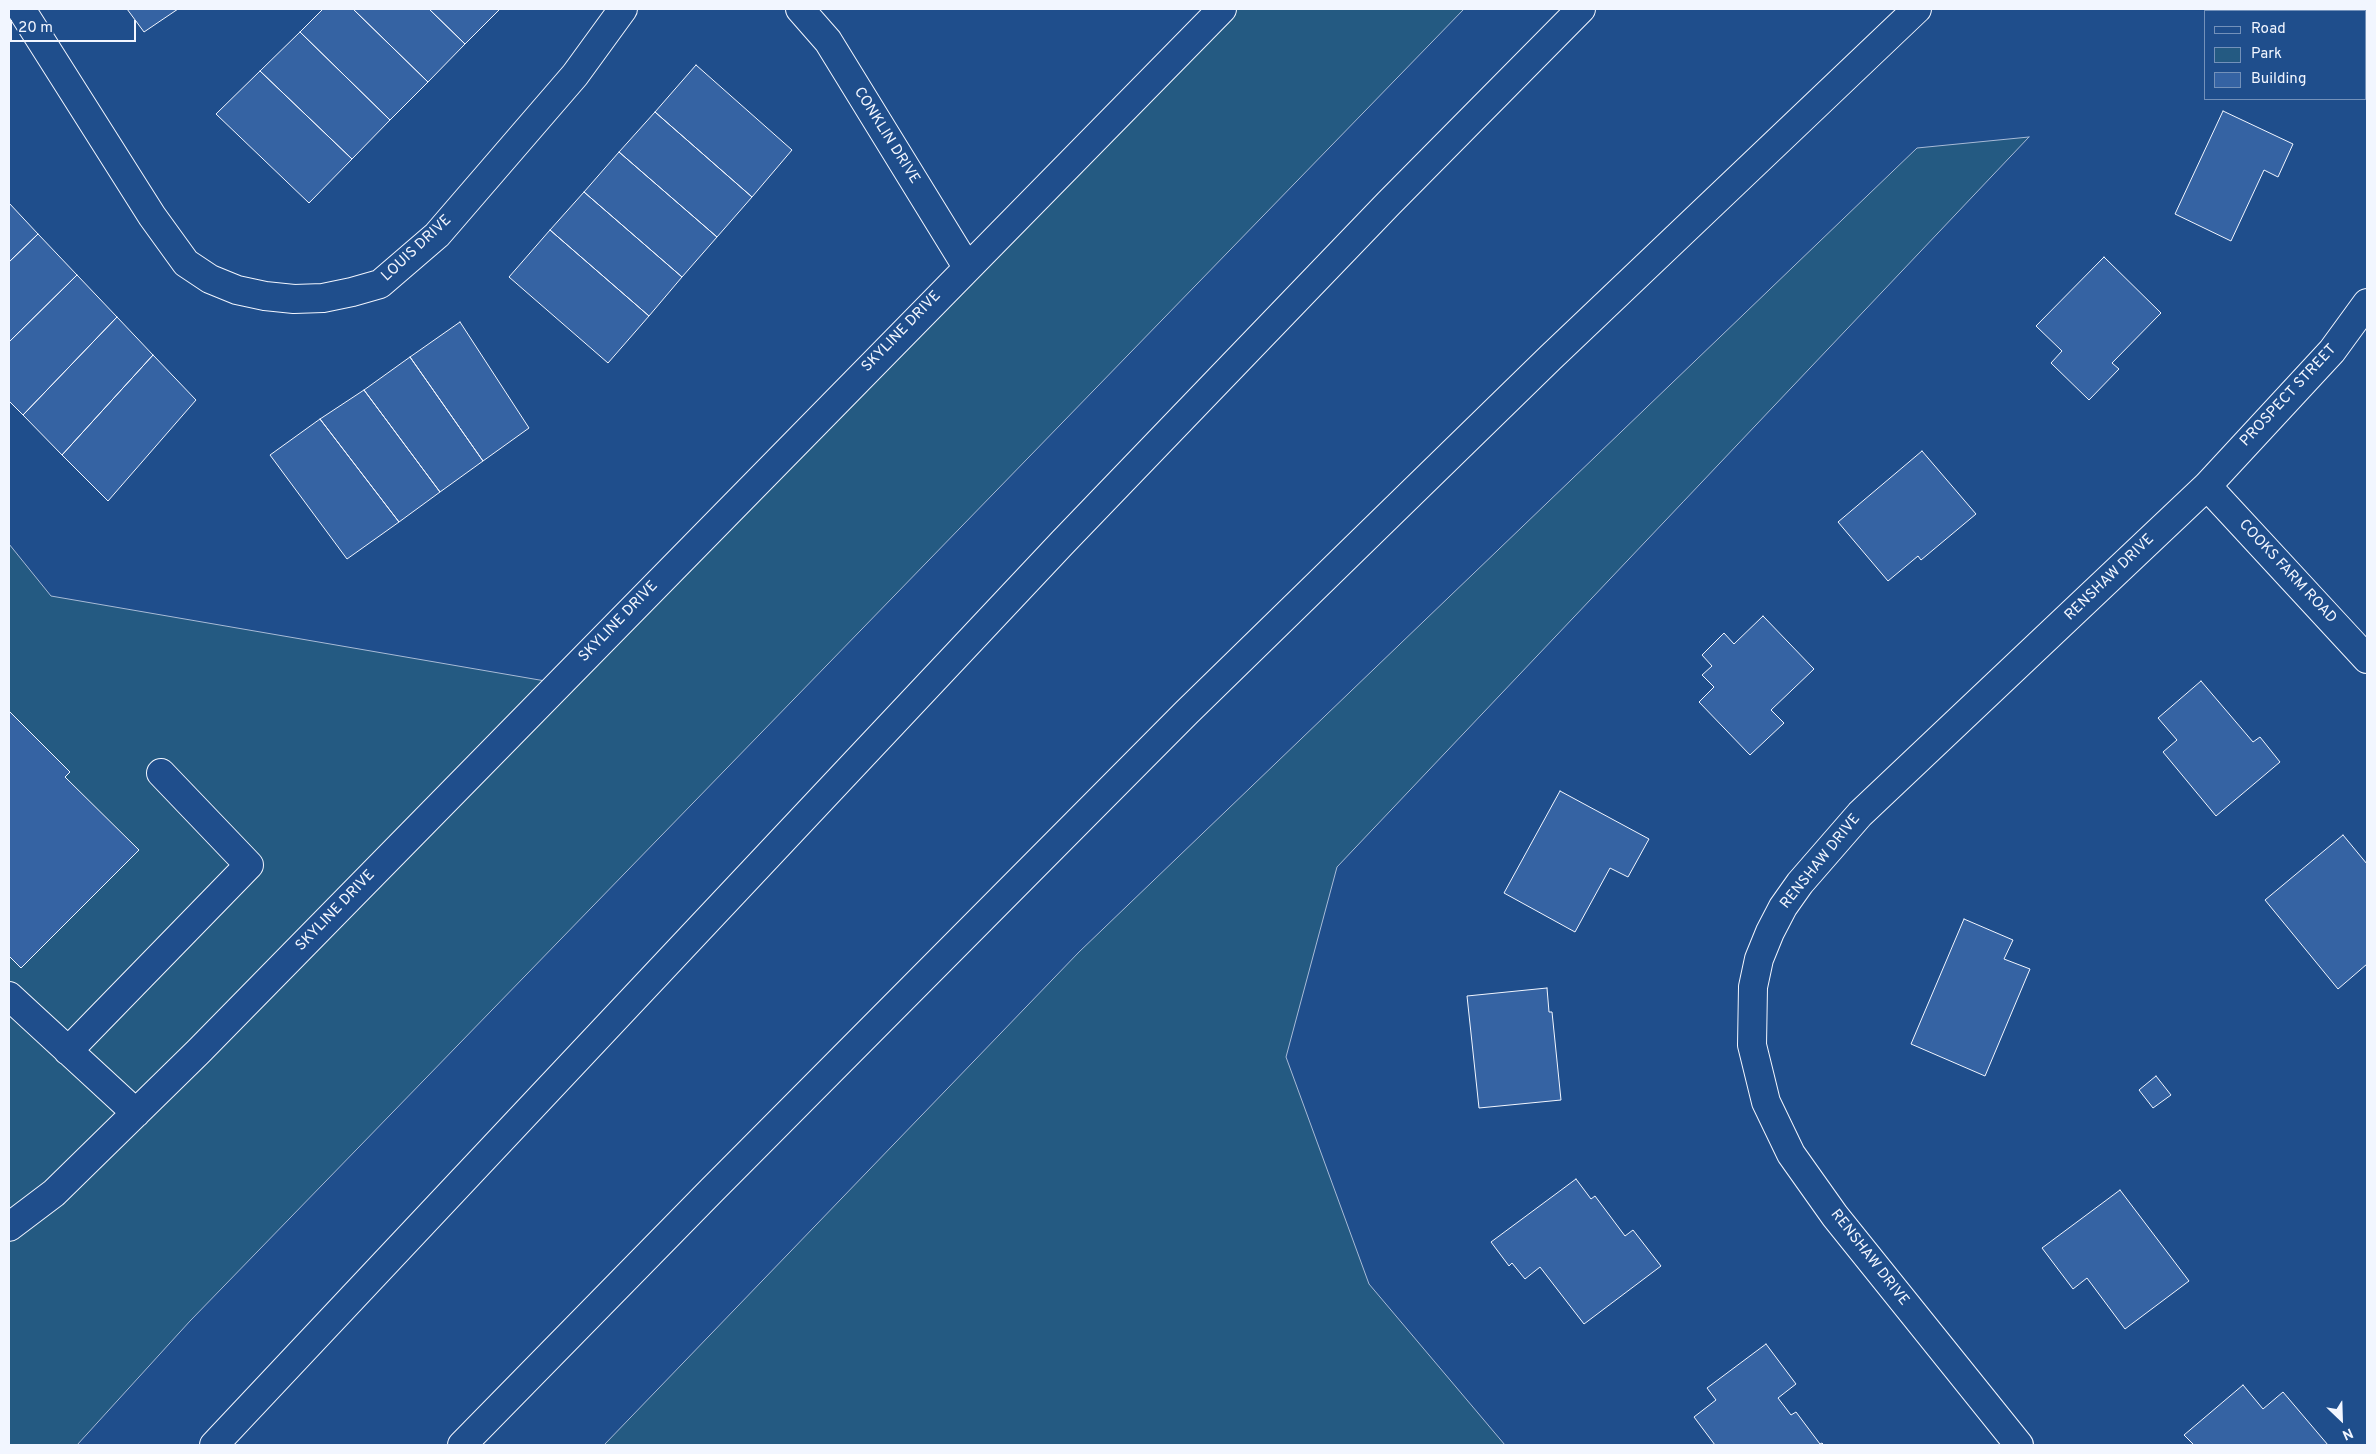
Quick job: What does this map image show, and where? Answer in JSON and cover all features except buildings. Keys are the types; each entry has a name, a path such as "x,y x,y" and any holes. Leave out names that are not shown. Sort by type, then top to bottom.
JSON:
{"main road":[{"name":"LOUIS DRIVE","path":"21,9 152,216 186,263 210,279 237,290 265,296 294,299 333,296 380,284 437,235 575,75 623,9"},
{"name":"CONKLIN DRIVE","path":"800,9 828,41 967,267"},
{"name":"SKYLINE DRIVE","path":"9,1227 54,1193 233,1016 1222,9"},
{"path":"214,1445 1070,535 1389,202 1580,9"},
{"path":"462,1445 775,1126 1187,712 1564,344 1916,9"},
{"name":"PROSPECT STREET","path":"2207,486 2332,351 2367,303"},
{"name":"COOKS FARM ROAD","path":"2207,486 2367,659"},
{"name":"RENSHAW DRIVE","path":"2018,1445 1835,1216 1791,1154 1766,1102 1752,1045 1753,987 1759,959 1783,907 1800,883 1860,814 2207,486"},
{"path":"68,1051 249,865 161,773"},
{"path":"9,996 136,1113"}],"green space":[{"path":"1225,9 1464,9 190,1321 77,1445 9,1445 9,544 51,596 557,683"},
{"path":"2029,137 1337,867 1286,1057 1369,1284 1505,1445 604,1445 1079,952 1917,148"}]}
